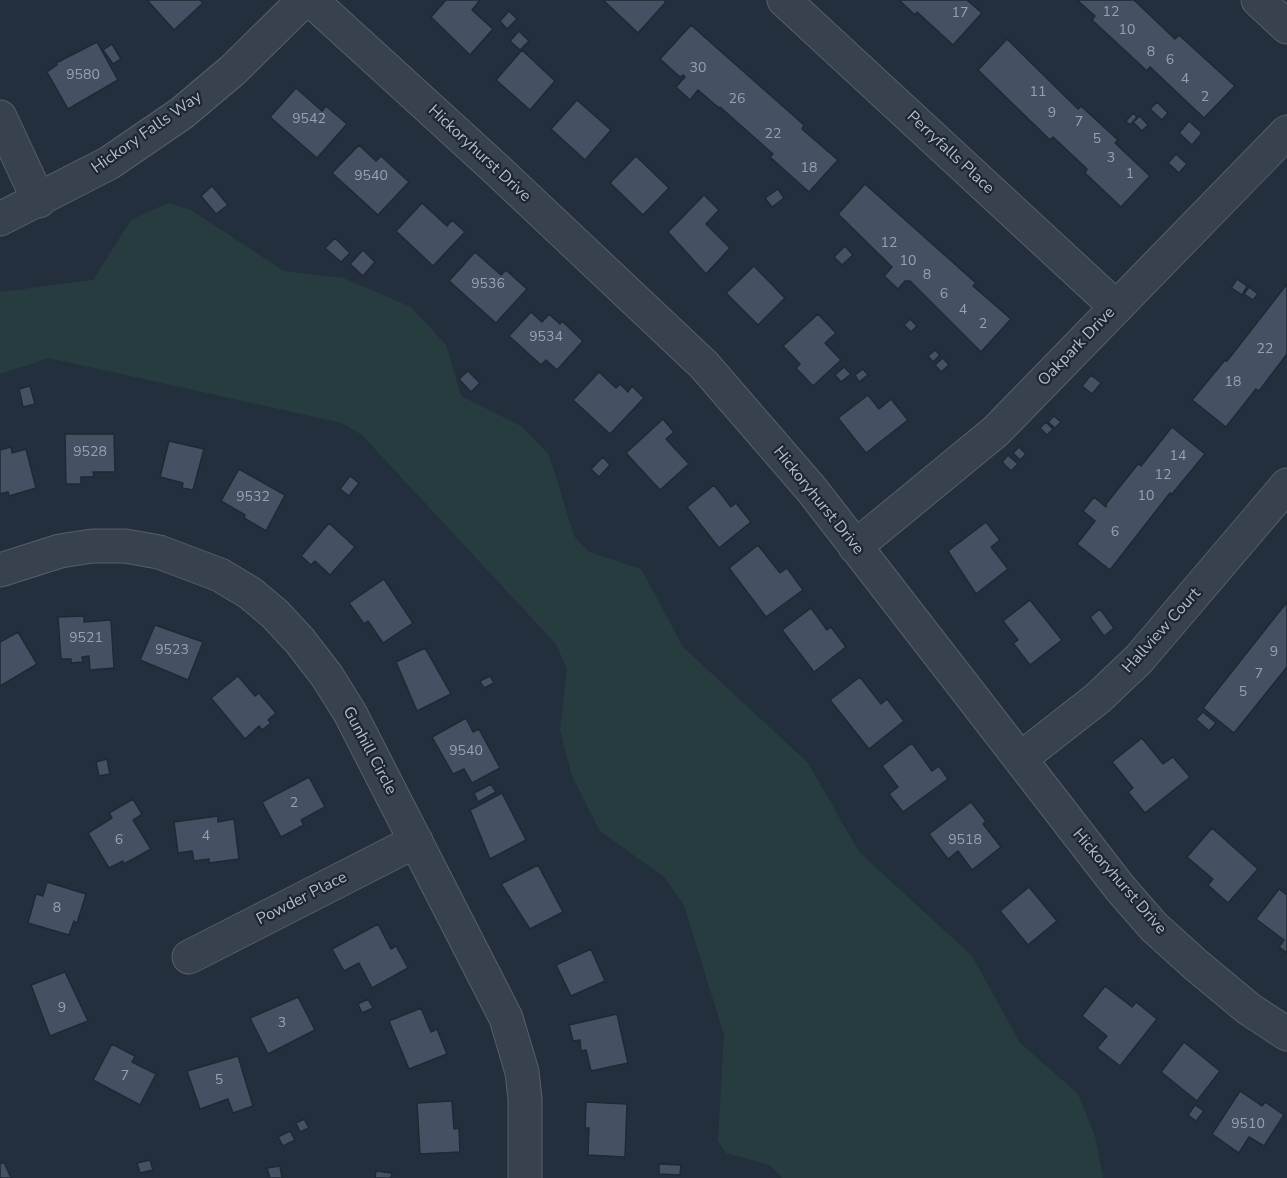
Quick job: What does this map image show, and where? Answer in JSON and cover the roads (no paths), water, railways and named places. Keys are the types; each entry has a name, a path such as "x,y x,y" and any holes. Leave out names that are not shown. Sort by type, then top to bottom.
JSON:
{"street":[{"name":"Hickory Falls Way","path":"0,219 39,201 109,163 182,113 233,70 304,0"},
{"name":"Hickoryhurst Drive","path":"311,0 494,167 704,365 812,490 1090,852 1154,927 1225,989 1287,1034"},
{"name":"Perryfalls Place","path":"784,0 1116,307"},
{"path":"1258,0 1287,27"},
{"path":"0,117 39,201"},
{"name":"Oakpark Drive","path":"855,547 996,431 1287,132"},
{"name":"Hallview Court","path":"1020,759 1098,699 1139,659 1287,485"},
{"name":"Gunhill Circle","path":"0,570 60,551 92,546 125,546 159,552 220,575 250,593 275,614 327,676 350,713 492,989 516,1049 525,1099 525,1178"},
{"name":"Powder Place","path":"189,957 416,841"}]}
